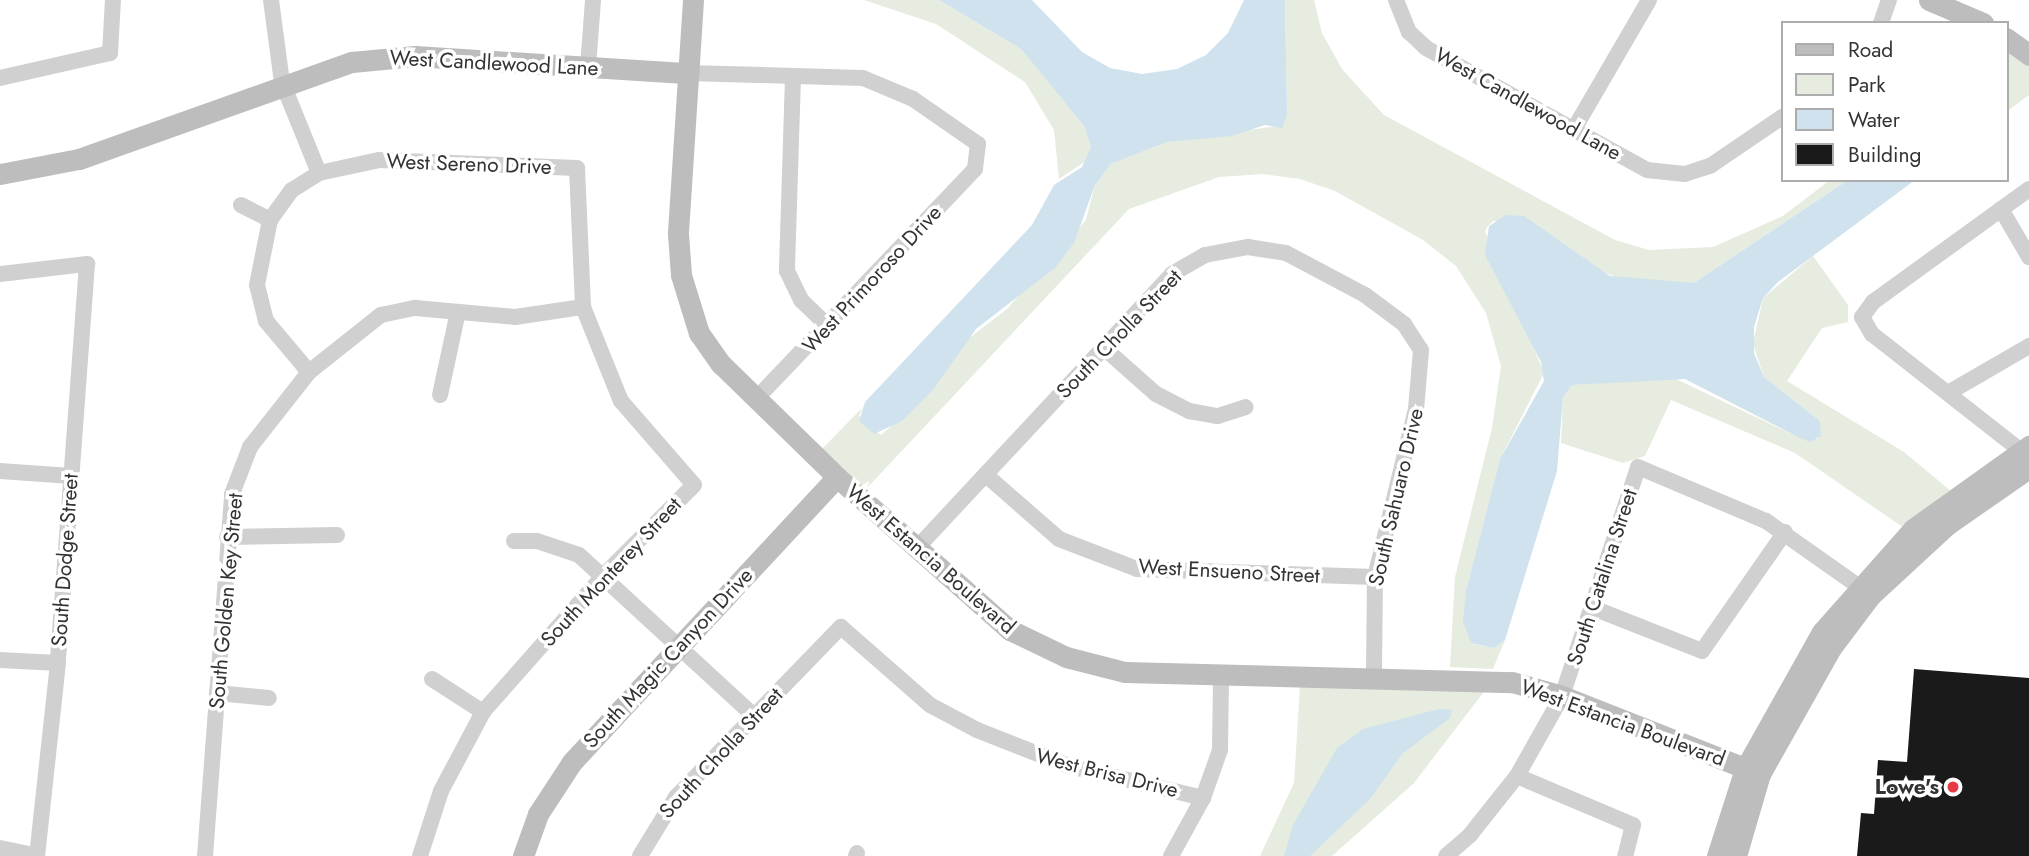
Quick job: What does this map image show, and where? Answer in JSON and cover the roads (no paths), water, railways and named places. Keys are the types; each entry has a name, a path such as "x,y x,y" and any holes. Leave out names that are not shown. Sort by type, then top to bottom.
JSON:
{"street":[{"path":"0,78 110,53 113,0"},
{"path":"271,0 282,82 319,173 292,190 270,220 257,285 265,321 309,372 381,315 415,308 515,317 583,307"},
{"path":"588,66 593,0"},
{"name":"West Estancia Boulevard","path":"694,0 678,234 681,275 699,333 721,365 915,550 985,612 1035,645 1125,671 1221,676 1479,678 1562,696 1753,771"},
{"name":"West Candlewood Lane","path":"1395,0 1409,32 1426,48 1647,170 1685,174 1710,166 1780,118"},
{"path":"1574,129 1648,0"},
{"path":"1882,21 1889,0"},
{"path":"1929,0 1978,21"},
{"path":"2008,39 2029,55"},
{"name":"West Candlewood Lane","path":"0,174 79,159 329,66 390,57 588,66 688,74 863,78 892,87 967,134 979,154"},
{"path":"793,77 787,271 801,300 828,326"},
{"name":"West Primoroso Drive","path":"756,399 975,169 979,154"},
{"name":"West Sereno Drive","path":"319,173 379,160 430,158 578,168"},
{"name":"South Monterey Street","path":"420,856 441,791 483,712 604,575 694,485 621,401 583,307 578,168"},
{"path":"1717,856 1753,771 1865,591 1923,521 2027,455 1872,334 1862,317 1872,302 2029,189"},
{"path":"241,205 270,220"},
{"path":"2001,209 2029,257"},
{"name":"South Cholla Street","path":"915,550 1172,274 1205,255 1248,247 1286,253 1336,276 1404,324"},
{"name":"South Dodge Street","path":"0,274 87,264 58,663 37,856"},
{"path":"440,395 458,312"},
{"name":"South Sahuaro Drive","path":"1374,676 1375,577 1422,379 1421,350 1404,324"},
{"path":"1948,393 2029,346"},
{"path":"1104,348 1156,394 1189,411 1218,416 1246,407"},
{"name":"South Golden Key Street","path":"205,856 232,494 250,447 309,372"},
{"name":"South Catalina Street","path":"1446,856 1470,835 1517,776 1562,696 1638,467 1741,508 1785,532"},
{"path":"0,471 71,476"},
{"name":"West Ensueno Street","path":"986,475 1059,540 1137,569 1375,577"},
{"name":"South Magic Canyon Drive","path":"523,856 554,785 837,477"},
{"path":"1593,608 1702,651 1785,532 1865,591"},
{"path":"227,537 337,536"},
{"path":"514,541 537,541 579,555 604,575 678,648 754,716"},
{"name":"South Cholla Street","path":"640,856 676,797 841,627"},
{"name":"West Brisa Drive","path":"841,627 930,705 976,730 1069,766 1203,798"},
{"path":"0,660 58,663"},
{"path":"1171,856 1203,798 1220,751 1221,676"},
{"path":"432,679 483,712"},
{"path":"217,694 269,698"},
{"path":"1736,856 1753,771"},
{"path":"1517,776 1633,825 1625,856"},
{"path":"0,848 37,856"}],"water":[{"path":"939,0 1032,0 1082,52 1110,68 1142,74 1177,69 1206,55 1228,33 1244,0 1285,0 1287,115 1282,128 1265,125 1232,136 1167,142 1111,164 1095,185 1074,243 1055,268 976,329 933,390 902,421 874,434 859,421 865,402 1032,225 1054,185 1082,167 1091,147 1084,126 1021,49"},
{"path":"1845,182 1912,182 1778,282 1763,298 1754,327 1754,353 1764,377 1820,421 1821,436 1810,442 1798,437 1685,379 1572,385 1563,397 1557,471 1505,640 1494,648 1471,643 1463,622 1466,590 1500,459 1544,381 1541,362 1485,255 1489,226 1506,215 1524,216 1610,276 1694,283"},
{"path":"1439,709 1452,710 1450,718 1403,753 1371,798 1310,856 1284,856 1293,825 1337,748 1363,729"}],"place":[{"name":"Lowe's","path":"1953,787"}]}
